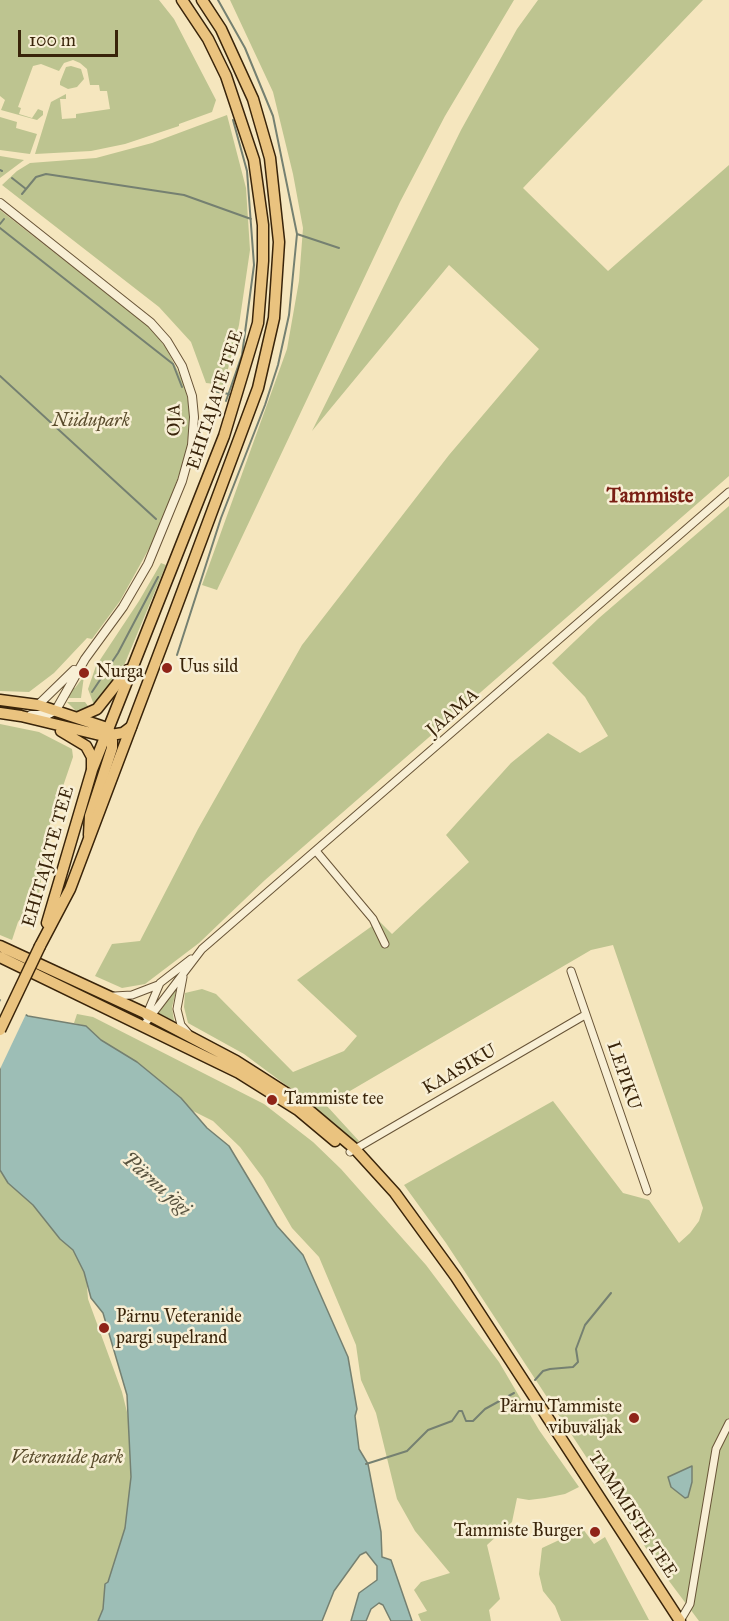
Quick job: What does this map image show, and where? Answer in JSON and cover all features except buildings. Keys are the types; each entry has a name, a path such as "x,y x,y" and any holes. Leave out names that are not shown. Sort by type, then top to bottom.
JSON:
{"main road":[{"name":"EHITAJATE TEE","path":"40,946 92,770 170,578 224,436 258,323 263,261 260,192 246,130 226,76 208,39 182,0"},
{"name":"EHITAJATE TEE","path":"40,946 70,889 258,388 274,318 278,285 279,242 276,193 264,137 253,99 240,69 202,0"},
{"path":"79,717 97,709 125,675 162,586 170,578"},
{"path":"0,700 38,705 79,717 108,734"},
{"path":"0,713 108,734 123,734 131,727"},
{"path":"21,716 70,736 86,746 92,757 92,770"},
{"path":"89,836 90,816 107,767 108,734"},
{"name":"TAMMISTE TEE","path":"0,946 105,995 147,1019 298,1110 352,1151"},
{"path":"0,1030 40,946"},
{"name":"TAMMISTE TEE","path":"0,957 195,1039 244,1065 297,1100 352,1151 456,1277 680,1621"}],"street":[{"name":"OJA","path":"0,203 151,323 167,341 182,366 192,396 192,445 165,526 123,607 85,659 56,710"},
{"name":"JAAMA","path":"105,995 132,995 160,983 196,956 729,492"},
{"name":"OJA","path":"38,705 51,695 85,659"},
{"path":"21,716 46,715 56,710"},
{"path":"316,851 373,919 385,944"},
{"name":"JAAMA","path":"147,1019 196,956"},
{"name":"JAAMA","path":"185,971 177,1009 181,1025 195,1039"},
{"name":"LEPIKU","path":"571,971 646,1191"},
{"path":"147,1019 160,983"},
{"name":"KAASIKU","path":"352,1151 585,1015"},
{"path":"680,1621 690,1604 716,1449 729,1423"}],"green space":[{"path":"0,0 159,0 174,19 216,100 212,112 125,144 91,151 35,154 51,102 66,94 66,99 60,99 62,119 76,118 76,114 110,109 107,91 100,91 99,85 90,85 87,69 73,60 64,63 59,71 41,64 33,66 18,107 21,108 19,114 32,118 38,109 43,111 43,115 37,120 1,110 5,100 0,96"},
{"path":"230,0 514,0 445,116 400,202 217,590 202,585 287,349 299,281 303,228 293,174 273,92"},
{"path":"538,0 703,0 523,188 608,271 729,165 729,476 265,880 199,943 145,984 122,988 95,976 112,944 140,941 198,829 302,645 449,455 539,349 449,265 312,431 461,130 517,29"},
{"path":"66,67 81,69 84,79 77,87 68,89 60,85 60,82"},
{"path":"227,115 246,188 250,250 239,325 224,385 206,383 191,342 159,307 2,185 30,163 96,158 152,143"},
{"path":"0,117 17,122 16,128 37,134 30,154 0,150"},
{"path":"0,156 24,160 0,178"},
{"name":"Niidupark","path":"0,210 153,330 166,348 184,383 190,410 187,451 173,492 151,545 120,601 92,639 87,638 54,673 29,692 0,691"},
{"path":"729,506 729,1621 699,1621 657,1565 446,1243 404,1185 553,1101 623,1193 649,1200 679,1243 690,1233 699,1221 703,1208 613,945 591,950 326,1105 359,1141 355,1144 310,1103 244,1054 188,1023 184,1007 185,993 202,989 216,994 293,1072 344,1051 357,1036 297,980 372,926 376,918 392,934 469,862 446,835 511,763 548,733 580,753 608,736 585,697 552,663 599,618"},
{"path":"161,563 166,565 120,675 94,705 88,689 96,666"},
{"path":"84,676 81,698 66,698 72,687 75,688"},
{"path":"67,702 85,702 91,710 77,712"},
{"path":"0,724 39,732 72,749 73,757 48,830 39,894 18,922 12,940 0,935"},
{"path":"177,988 172,1007 174,1021 158,1013"},
{"path":"77,1014 93,1017 264,1104 313,1142 341,1169 426,1265 499,1362 539,1430 579,1487 565,1494 545,1498 529,1500 517,1498 512,1522 487,1545 500,1599 489,1610 491,1621 421,1621 418,1614 427,1611 414,1590 421,1582 450,1573 415,1531 397,1499 376,1413 361,1380 356,1345 319,1257 292,1228 263,1178 240,1147 213,1121 193,1111 137,1062 101,1040 86,1026 74,1023"},
{"name":"Veteranide park","path":"0,1168 85,1260 88,1299 122,1392 136,1448 133,1510 101,1621 0,1621"},
{"path":"583,1529 594,1544 605,1537 649,1620 561,1621 555,1606 543,1591 539,1574 542,1548"}],"water":[{"name":"Pärnu jõgi","path":"0,1000 28,1016 86,1026 101,1040 137,1062 181,1098 207,1128 229,1146 277,1226 303,1255 348,1357 357,1409 355,1416 359,1449 368,1464 381,1532 382,1557 391,1560 412,1621 391,1621 383,1605 379,1603 371,1609 366,1621 351,1621 359,1593 377,1580 377,1566 366,1552 360,1555 334,1591 322,1621 98,1621 103,1609 105,1584 108,1582 125,1528 131,1477 127,1395 103,1313 91,1298 84,1272 73,1250 60,1239 33,1205 8,1183 0,1170"},
{"path":"692,1466 692,1482 688,1497 685,1498 671,1487 668,1477"}],"pier":[{"path":"2,998 27,1012 0,1069 0,1002"}],"waterway":[{"path":"177,655 221,518 278,365 289,315 297,234 273,116 245,48 218,0"},
{"path":"226,401 242,355 254,265 247,171 233,120"},
{"path":"22,194 36,177 46,174 184,195 251,219"},
{"path":"12,178 26,189"},
{"path":"0,224 4,219"},
{"path":"0,228 173,364 182,387"},
{"path":"297,234 339,248"},
{"path":"0,376 156,519"},
{"path":"212,391 229,394"},
{"path":"92,692 118,653 158,577"},
{"path":"535,1380 543,1371 573,1367 578,1362 576,1349 585,1325 611,1293"},
{"path":"366,1464 407,1451 428,1430 452,1421 459,1411 462,1411 466,1421 473,1421 485,1409 514,1393"}],"place":[{"name":"Uus sild","path":"167,668"},
{"name":"Nurga","path":"84,673"},
{"name":"Tammiste tee","path":"272,1100"},
{"name":"Pärnu Veteranide pargi supelrand","path":"104,1328"},
{"name":"Pärnu Tammiste vibuväljak","path":"634,1418"},
{"name":"Tammiste Burger","path":"595,1532"}],"district":[{"name":"Tammiste","path":"650,497"}]}
